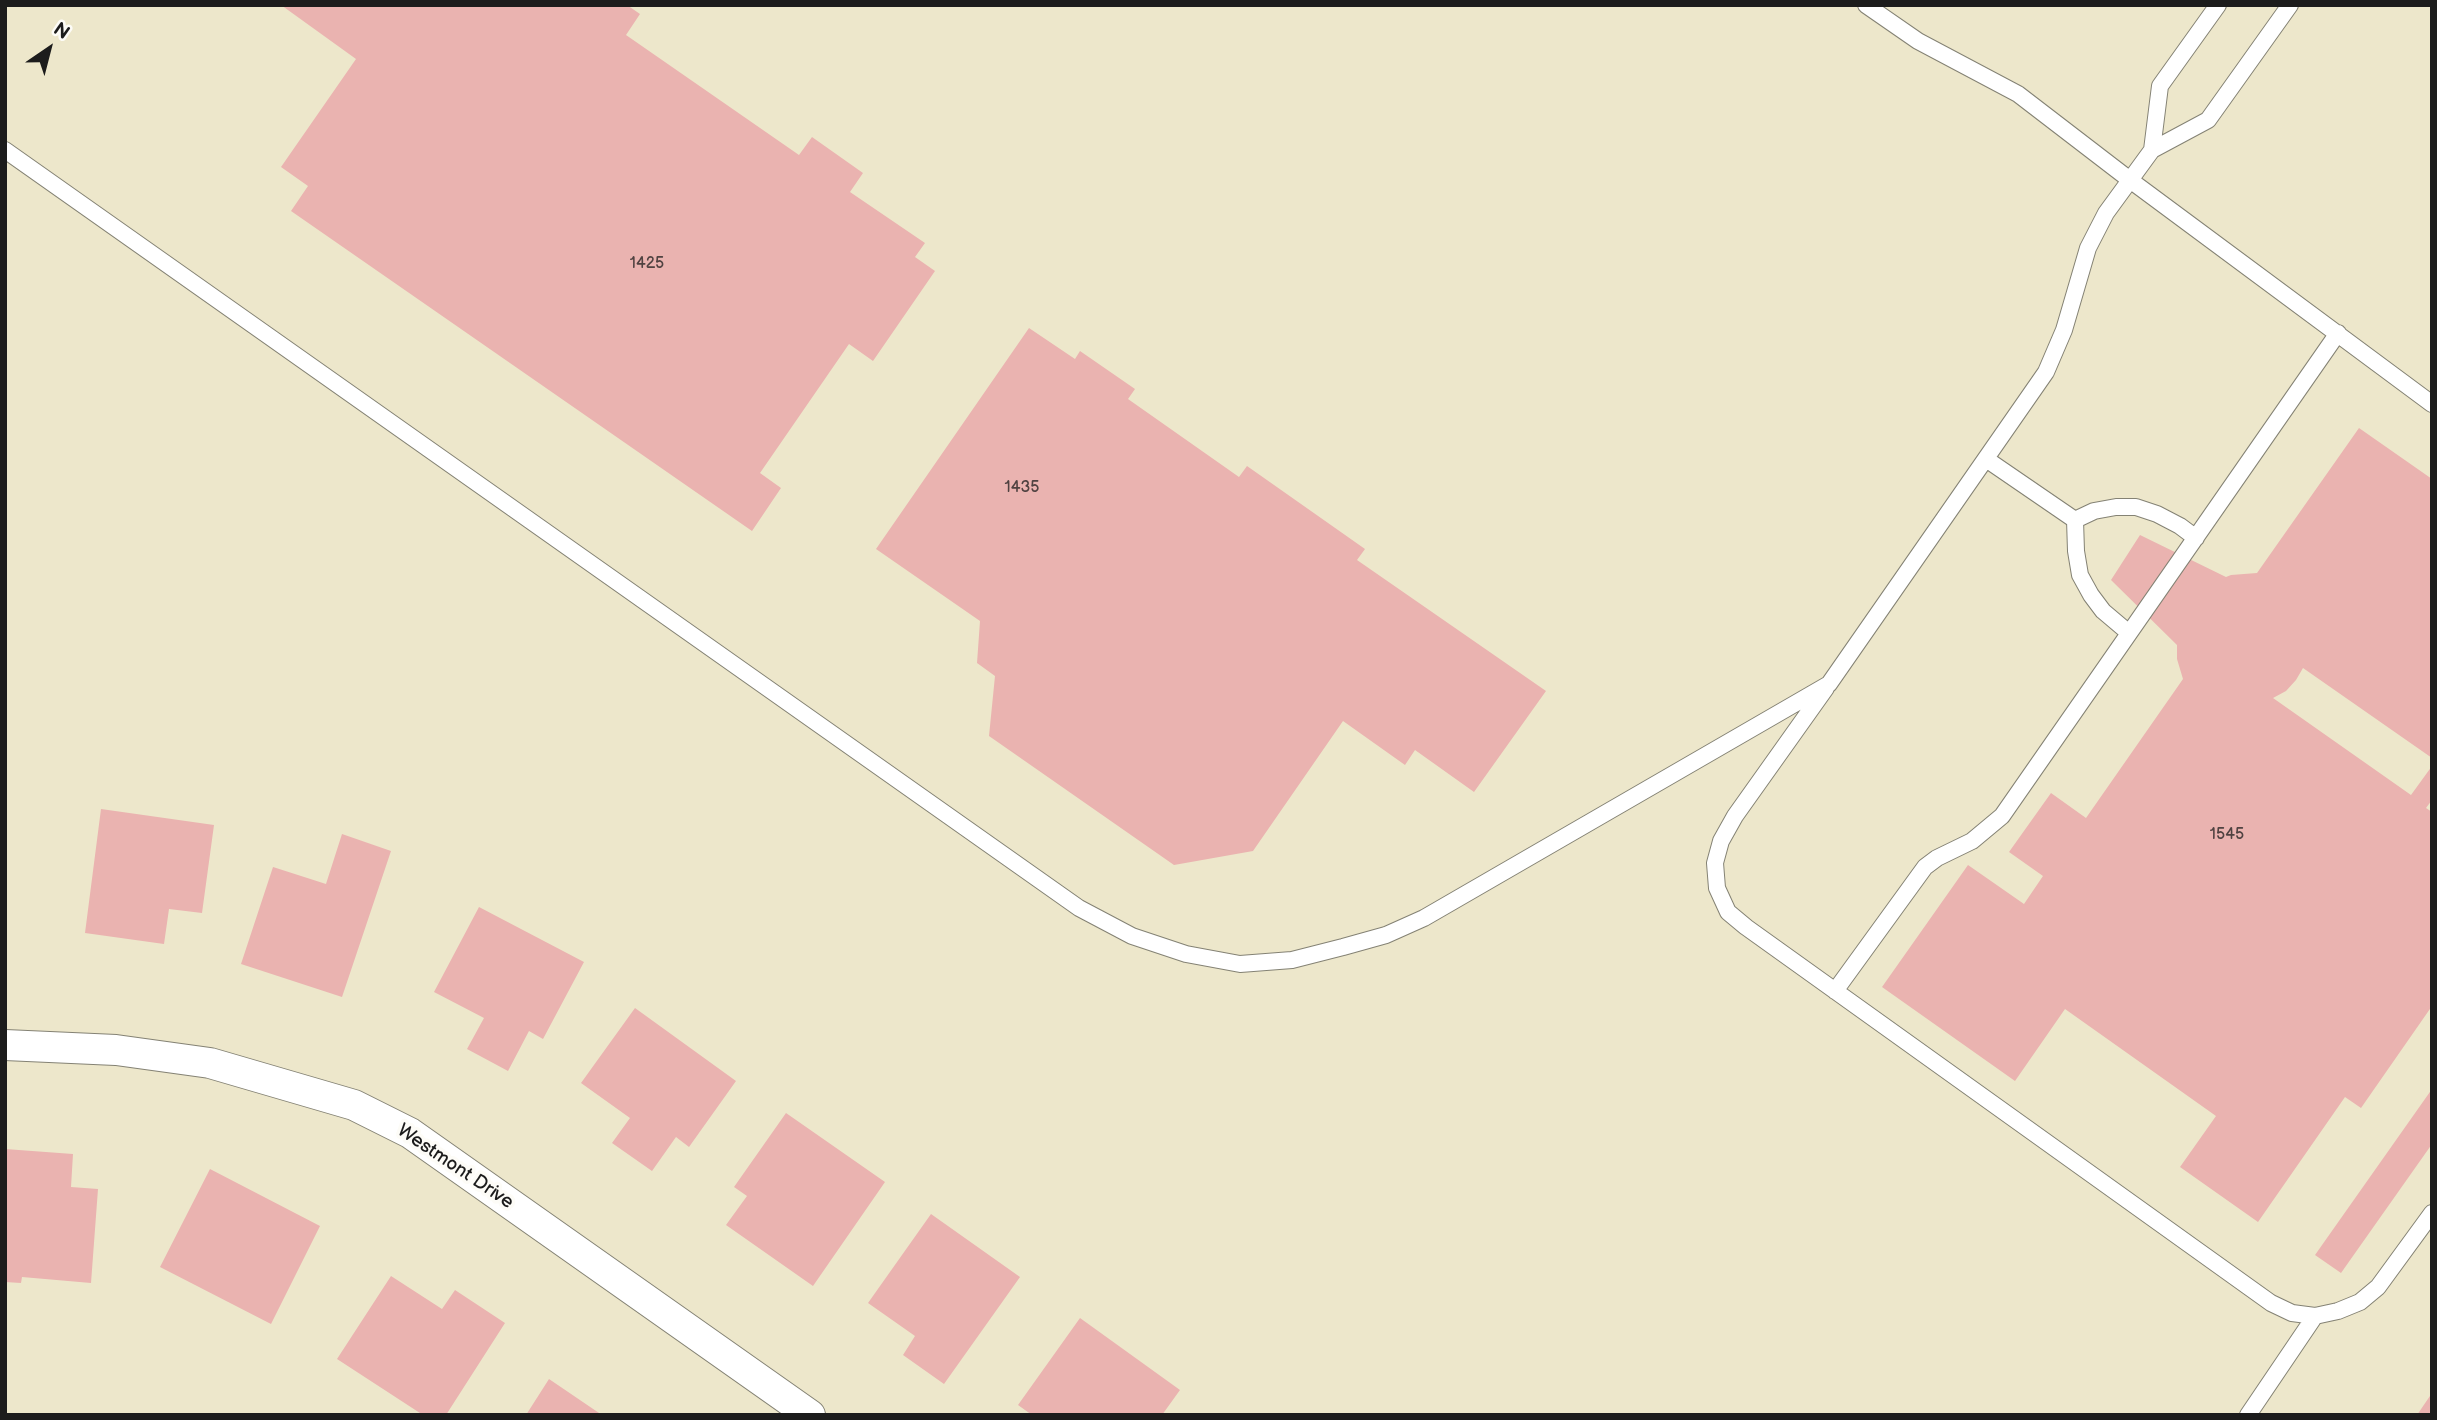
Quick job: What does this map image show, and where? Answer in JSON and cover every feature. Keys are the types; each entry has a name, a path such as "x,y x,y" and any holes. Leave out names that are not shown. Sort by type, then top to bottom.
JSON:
{"street":[{"name":"Westmont Drive","path":"5,1045 116,1050 210,1063 354,1105 410,1133 810,1415"}],"lane":[{"path":"1866,5 1918,41 2018,94 2432,404"},
{"path":"2152,150 2160,86 2218,5"},
{"path":"2290,5 2208,120 2152,150 2106,213 2088,248 2064,330 2046,372 1735,816 1721,841 1714,863 1717,888 1728,912 1746,927 2271,1303 2292,1313 2315,1316 2360,1302 2378,1287 2432,1213"},
{"path":"5,150 1079,908 1132,936 1186,954 1240,964 1292,960 1395,931 1436,911 1829,684"},
{"path":"1836,991 1925,867 1972,841 2002,817 2338,333"},
{"path":"1986,459 2075,520"},
{"path":"2075,520 2116,507 2136,507 2157,514 2196,538"},
{"path":"2075,520 2080,575 2103,611 2129,633"},
{"path":"2248,1415 2315,1316"}],"building":[{"path":"281,5 627,5 640,14 626,35 799,155 812,137 863,173 850,192 925,243 915,257 935,271 873,361 849,344 760,473 781,488 752,531 291,211 308,186 281,167 356,59"},
{"path":"1029,328 1075,359 1080,351 1135,389 1128,399 1239,477 1247,466 1365,549 1357,560 1546,691 1474,792 1415,750 1405,765 1343,721 1253,851 1174,865 989,736 995,676 977,663 980,621 876,549"},
{"path":"2359,428 2432,479 2432,758 2303,668 2286,691 2273,698 2411,795 2432,766 2432,800 2426,808 2432,812 2432,1006 2361,1108 2345,1097 2258,1222 2180,1167 2216,1116 2065,1009 2015,1081 1882,987 1968,865 2024,904 2043,876 2009,852 2051,793 2086,818 2183,679 2177,659 2177,645 2111,580 2140,535 2226,577 2257,573"},
{"path":"101,809 214,825 202,913 169,909 164,944 85,933"},
{"path":"342,834 391,851 342,997 241,964 273,867 326,884"},
{"path":"479,907 584,962 543,1039 529,1031 508,1071 467,1049 484,1018 434,992"},
{"path":"635,1008 736,1081 689,1147 676,1137 652,1171 612,1143 630,1118 581,1083"},
{"path":"2432,1089 2432,1144 2341,1273 2315,1255"},
{"path":"786,1113 885,1182 813,1286 726,1225 747,1196 734,1187"},
{"path":"5,1149 73,1154 71,1187 98,1189 91,1283 22,1277 21,1283 5,1282"},
{"path":"210,1169 320,1226 271,1324 160,1267"},
{"path":"931,1214 1020,1277 944,1384 903,1355 915,1336 868,1303"},
{"path":"391,1276 442,1309 455,1290 505,1323 446,1415 423,1415 337,1359"},
{"path":"1080,1318 1180,1390 1162,1415 1032,1415 1018,1405"},
{"path":"549,1379 602,1415 526,1415"},
{"path":"2432,1393 2432,1415 2417,1415"}]}
